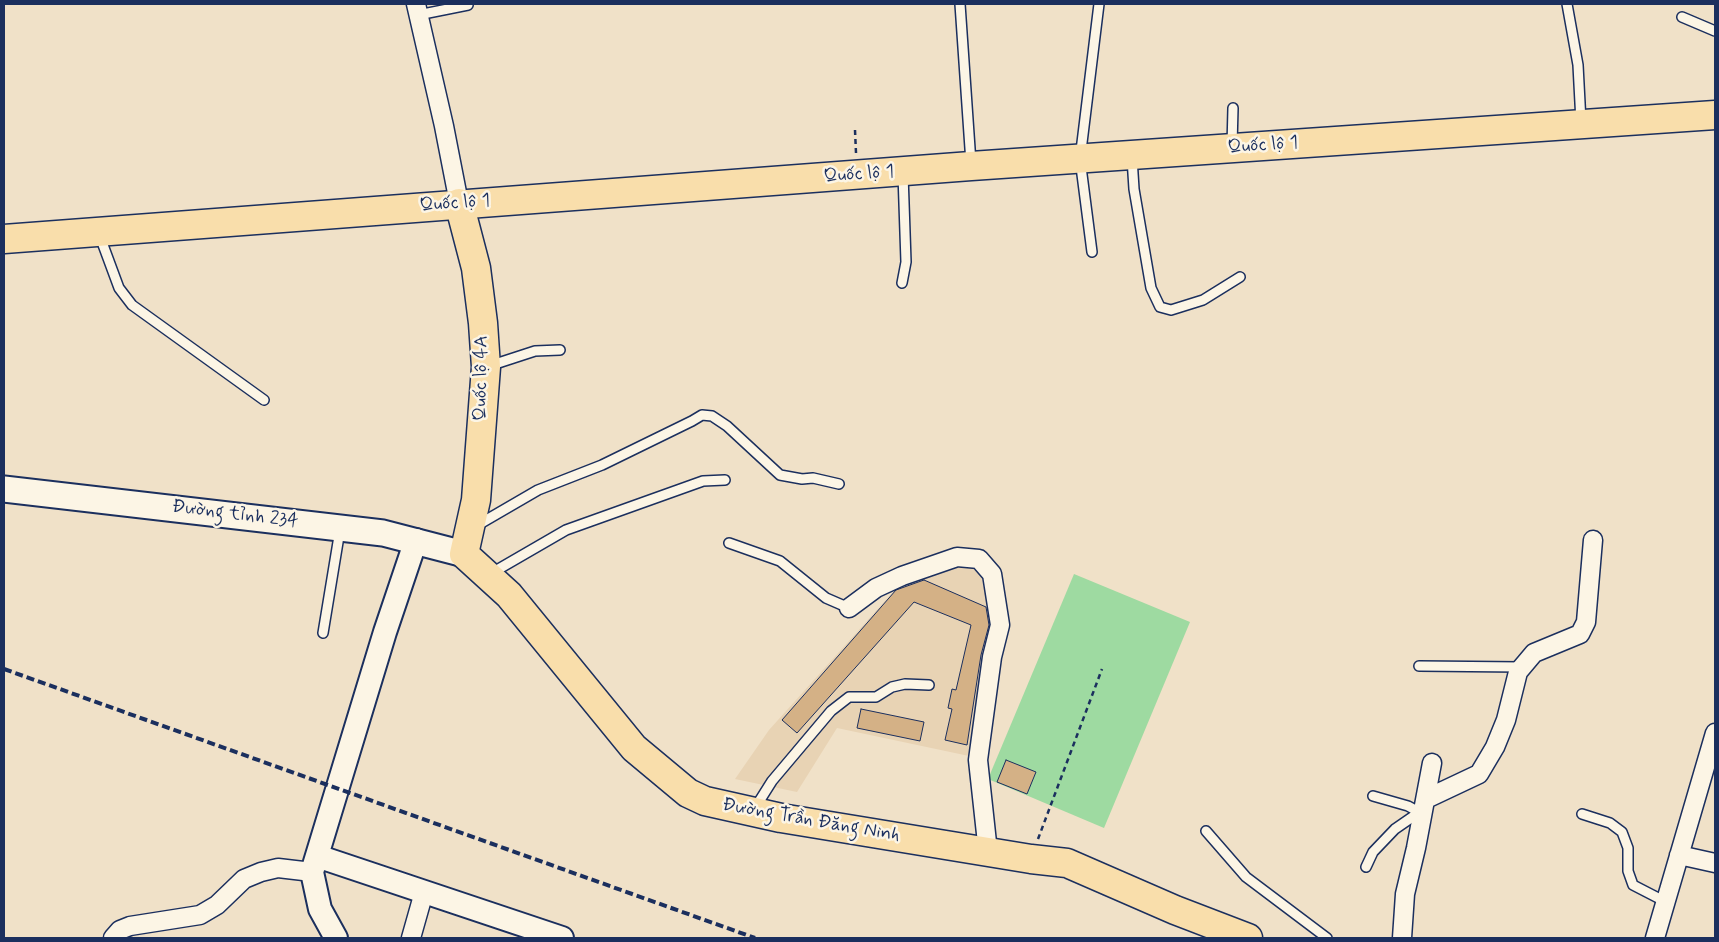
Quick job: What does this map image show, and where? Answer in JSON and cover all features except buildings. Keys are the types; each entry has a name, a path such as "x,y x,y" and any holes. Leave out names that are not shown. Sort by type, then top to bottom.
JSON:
{"main road":[{"name":"Quốc lộ 1","path":"4,239 459,203 1715,115"},
{"name":"Quốc lộ 4A","path":"459,203 476,268 483,322 486,367 476,500 466,542"},
{"name":"Đường tỉnh 234","path":"4,488 383,533 416,540 466,542"},
{"name":"Đường Trần Đăng Ninh","path":"466,542 487,576 509,596 634,748 688,793 705,801 752,812 1030,859 1067,863 1175,910 1248,938"}],"street":[{"path":"417,9 459,203"},
{"path":"336,938 320,908 315,864 385,632 416,540"},
{"path":"1423,807 1479,774 1498,738 1514,694 1518,672 1522,667 1534,654 1580,634 1586,622 1593,540"},
{"path":"849,608 876,588 902,576 957,557 979,559 992,574 1000,624 992,657 978,760 988,852"},
{"path":"1655,938 1679,855 1713,752 1715,733"},
{"path":"1402,938 1404,894 1432,763"},
{"path":"1679,855 1715,863"},
{"path":"113,938 120,930 130,926 200,915 218,905 244,879 261,872 315,864 424,892 562,938"},
{"path":"411,938 424,892"}],"lane":[{"path":"960,4 971,166"},
{"path":"1092,252 1080,159 1100,4"},
{"path":"1567,4 1578,65 1581,124"},
{"path":"417,9 468,5"},
{"path":"1682,17 1715,31"},
{"path":"1232,149 1233,108"},
{"path":"1132,156 1134,189 1151,288 1160,307 1171,310 1203,300 1240,277"},
{"path":"902,172 906,262 902,283"},
{"path":"98,232 118,288 132,306 264,400"},
{"path":"486,367 535,351 560,350"},
{"path":"466,542 538,490 602,465 702,415 712,416 727,426 780,475 802,479 813,478 839,484"},
{"path":"487,576 566,530 703,481 725,480"},
{"path":"323,633 340,528"},
{"path":"729,542 780,561 826,598 849,608"},
{"path":"1419,666 1522,667"},
{"path":"752,812 772,781 830,711 849,697 876,697 892,687 905,684 929,686"},
{"path":"1373,796 1408,806 1423,807"},
{"path":"1366,867 1373,852 1395,829 1423,807"},
{"path":"1582,814 1610,823 1622,832 1628,848 1628,871 1633,885 1666,902"},
{"path":"1206,831 1246,877 1327,938"}],"path":[{"path":"1030,859 1102,669"}],"shaded area":[{"path":"965,565 980,572 994,630 969,756 837,728 797,792 735,779 769,730 901,583 953,566"}],"green space":[{"path":"1074,574 1190,622 1104,828 988,779"}],"railway":[{"path":"4,669 755,938"}]}
